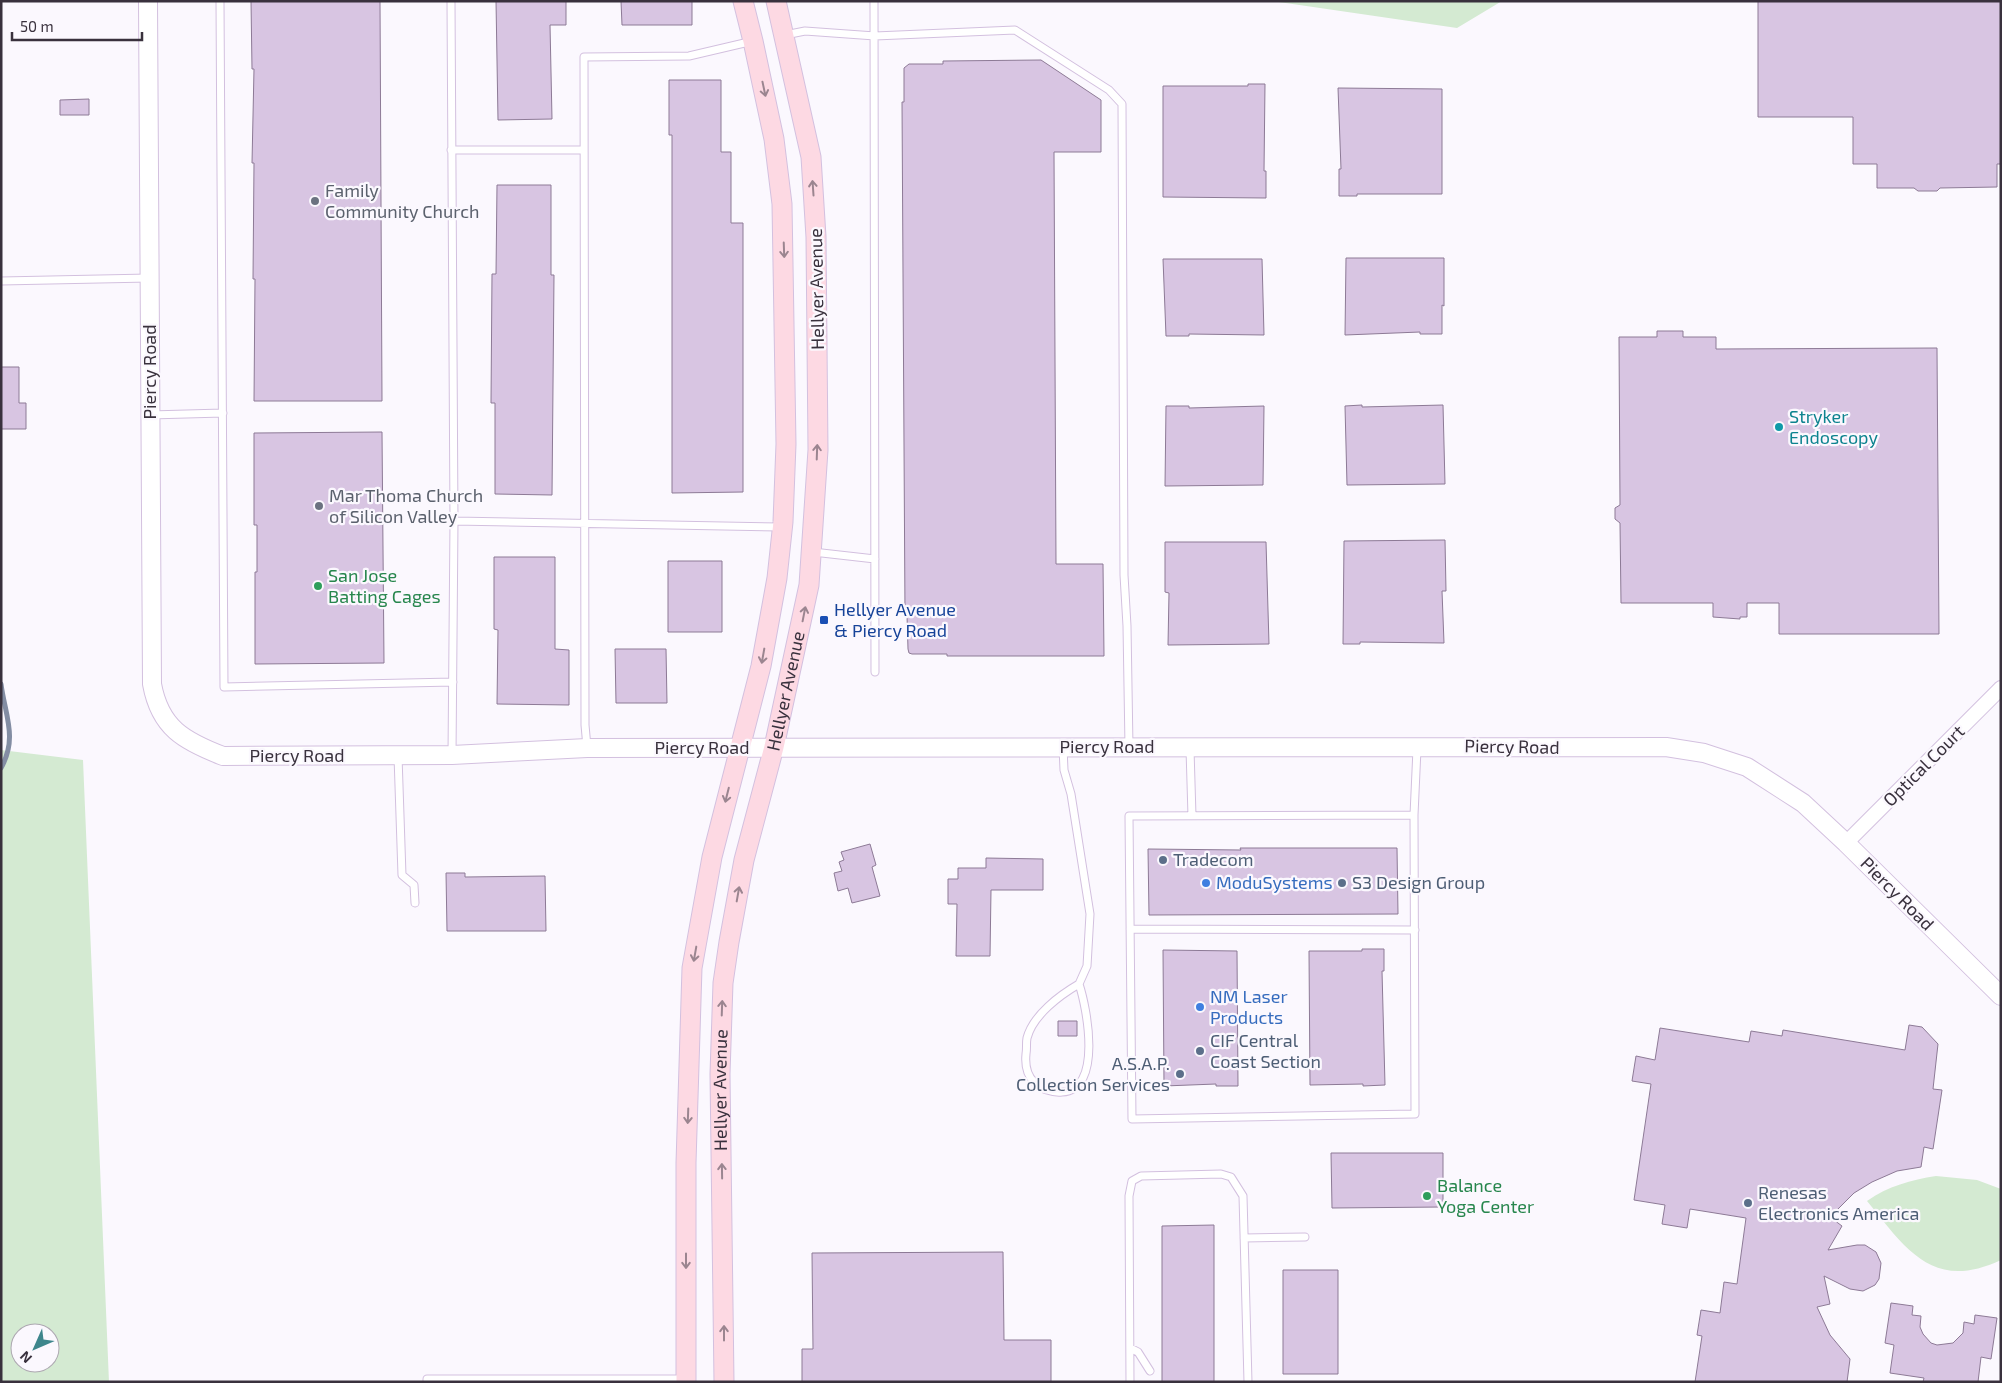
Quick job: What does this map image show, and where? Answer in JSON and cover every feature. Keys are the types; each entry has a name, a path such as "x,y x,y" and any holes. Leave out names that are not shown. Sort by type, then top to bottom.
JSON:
{"main road":[{"name":"Hellyer Avenue","path":"686,1381 686,1163 692,968 712,857 761,666 777,578 783,527 786,444 782,204 774,139 754,41 743,1"},
{"name":"Hellyer Avenue","path":"724,1382 720,1074 723,983 744,860 774,747 804,615 809,585 818,450 816,236 811,157 776,1"},
{"path":"754,41 785,35"}],"street":[{"name":"Piercy Road","path":"148,1 152,684 155,702 172,728 194,745 223,756 452,755 587,748 1666,747 1704,753 1747,767 1803,803 2001,996"},
{"name":"Optical Court","path":"1846,843 2001,688"}],"lane":[{"path":"220,1 224,687 453,682"},
{"path":"451,1 454,521 452,755"},
{"path":"874,1 875,672"},
{"path":"785,35 805,31 875,36 1015,30 1109,90 1122,104 1124,565 1129,747"},
{"path":"587,748 585,725 584,523 584,57 688,56 754,41"},
{"path":"451,150 584,150"},
{"path":"1,281 150,278"},
{"path":"150,415 223,413"},
{"path":"454,521 783,527"},
{"path":"811,552 875,559"},
{"path":"1414,815 1129,816 1132,1119 1415,1114 1414,815 1417,746"},
{"path":"1063,747 1064,770 1071,794 1090,914 1087,966 1079,984 1052,1004 1036,1021 1028,1038 1025,1067 1034,1082 1049,1091 1063,1093 1074,1088 1083,1080 1086,1071 1088,1061 1088,1026 1084,999 1079,984"},
{"path":"1190,747 1192,816"},
{"path":"398,756 402,875 414,884 415,903"},
{"path":"1130,929 1415,930"},
{"path":"1130,1382 1129,1196 1132,1181 1141,1176 1221,1174 1231,1176 1243,1196 1248,1382"},
{"path":"1244,1238 1304,1236"},
{"path":"1130,1348 1138,1352 1150,1371"},
{"path":"427,1382 427,1379 686,1381"}],"green space":[{"path":"1272,1 1502,1 1457,28"},
{"path":"1,750 83,760 109,1382 1,1382"},
{"path":"1936,1176 1977,1180 2001,1189 2001,1260 1977,1269 1957,1271 1939,1268 1923,1260 1909,1249 1867,1201 1883,1191 1900,1184"}],"building":[{"path":"251,1 380,1 382,401 254,401 255,279 253,279 254,163 252,163 254,69 252,69"},
{"path":"496,1 566,1 566,25 550,25 552,119 498,120"},
{"path":"621,1 692,1 692,25 622,25"},
{"path":"1758,1 2001,1 2001,164 1997,164 1997,187 1940,188 1937,191 1918,191 1914,188 1877,188 1877,164 1853,164 1853,117 1758,117"},
{"path":"1041,60 1101,100 1101,152 1054,152 1056,564 1103,564 1104,656 947,656 947,654 912,654 909,653 908,649 907,615 905,615 902,102 904,102 904,68 909,64 943,64 943,61"},
{"path":"669,80 721,80 721,152 731,152 731,223 743,223 743,492 672,493 672,135 669,135"},
{"path":"1248,84 1265,84 1264,171 1266,171 1266,198 1163,197 1163,86 1248,86"},
{"path":"1338,88 1442,89 1442,194 1357,194 1357,196 1339,196 1339,169 1341,169"},
{"path":"89,99 89,115 60,115 60,100"},
{"path":"497,185 551,185 551,275 554,275 552,495 495,494 495,403 491,403 492,274 496,274"},
{"path":"1346,258 1444,258 1442,334 1420,334 1420,332 1345,335"},
{"path":"1163,259 1262,259 1264,335 1189,334 1189,336 1166,336"},
{"name":"Stryker Endoscopy","path":"1657,331 1683,331 1683,337 1716,337 1716,349 1937,348 1939,634 1779,634 1779,603 1747,603 1747,617 1740,617 1740,619 1713,617 1713,603 1621,603 1620,523 1615,519 1615,508 1620,505 1619,337 1657,337"},
{"path":"1,367 19,367 19,403 26,403 26,429 1,429"},
{"path":"1362,405 1362,407 1443,405 1445,484 1347,485 1345,406"},
{"path":"1166,406 1189,406 1189,408 1264,406 1263,485 1165,486"},
{"path":"382,432 384,663 255,664 257,525 254,525 254,433"},
{"path":"1445,540 1446,591 1442,591 1444,643 1360,642 1360,644 1343,644 1344,541"},
{"path":"1165,542 1266,542 1269,644 1168,645 1169,593 1165,592"},
{"path":"494,557 555,557 555,649 569,650 569,705 497,704 498,630 494,629"},
{"path":"668,561 722,561 722,632 668,632"},
{"path":"615,649 666,649 667,703 616,703"},
{"path":"870,844 876,865 872,867 880,896 852,903 848,888 838,891 834,873 842,871 839,862 844,860 841,852"},
{"path":"1240,848 1397,848 1398,914 1149,915 1148,849 1241,850"},
{"path":"986,858 1043,859 1043,890 991,890 990,956 956,956 957,904 948,904 948,879 958,879 958,868 986,868"},
{"path":"446,873 465,873 465,877 545,876 546,931 447,931"},
{"path":"1362,949 1384,949 1384,971 1382,971 1385,1085 1310,1085 1309,951 1362,951"},
{"path":"1163,950 1237,951 1238,1086 1216,1086 1216,1084 1164,1086"},
{"path":"1058,1021 1077,1021 1077,1036 1058,1036"},
{"name":"Renesas Electronics America","path":"1909,1025 1922,1027 1938,1044 1933,1089 1942,1090 1933,1149 1924,1147 1921,1167 1897,1171 1872,1182 1854,1193 1830,1217 1842,1226 1828,1250 1865,1245 1876,1252 1881,1263 1879,1279 1875,1285 1863,1291 1850,1289 1824,1276 1830,1304 1817,1307 1830,1335 1850,1359 1847,1382 1695,1382 1702,1336 1697,1335 1701,1310 1720,1313 1724,1282 1737,1284 1746,1218 1690,1209 1687,1228 1662,1224 1665,1205 1634,1200 1651,1084 1632,1081 1636,1056 1655,1060 1660,1028 1749,1042 1751,1031 1782,1036 1783,1030 1905,1050"},
{"path":"1331,1153 1443,1153 1443,1207 1332,1208"},
{"path":"1214,1225 1214,1382 1162,1382 1162,1226"},
{"path":"1003,1252 1004,1340 1051,1340 1051,1382 802,1382 802,1349 813,1349 812,1253"},
{"path":"1283,1270 1338,1270 1338,1374 1283,1374"},
{"path":"1891,1303 1913,1306 1912,1315 1921,1316 1920,1327 1923,1334 1931,1343 1937,1345 1953,1343 1963,1333 1964,1322 1974,1324 1975,1315 1997,1318 1991,1359 1981,1357 1978,1382 1923,1382 1924,1378 1890,1373 1894,1345 1885,1343"}],"waterway":[{"path":"1,684 10,736 9,747 1,768"}],"place":[{"name":"Family Community Church","path":"315,201"},
{"name":"Stryker Endoscopy","path":"1779,427"},
{"name":"Mar Thoma Church of Silicon Valley","path":"319,506"},
{"name":"San Jose Batting Cages","path":"318,586"},
{"name":"Hellyer Avenue & Piercy Road","path":"824,620"},
{"name":"Tradecom","path":"1163,860"},
{"name":"ModuSystems","path":"1206,883"},
{"name":"S3 Design Group","path":"1342,883"},
{"name":"NM Laser Products","path":"1200,1007"},
{"name":"CIF Central Coast Section","path":"1200,1051"},
{"name":"A.S.A.P. Collection Services","path":"1180,1074"},
{"name":"Balance Yoga Center","path":"1427,1196"},
{"name":"Renesas Electronics America","path":"1748,1203"}]}
